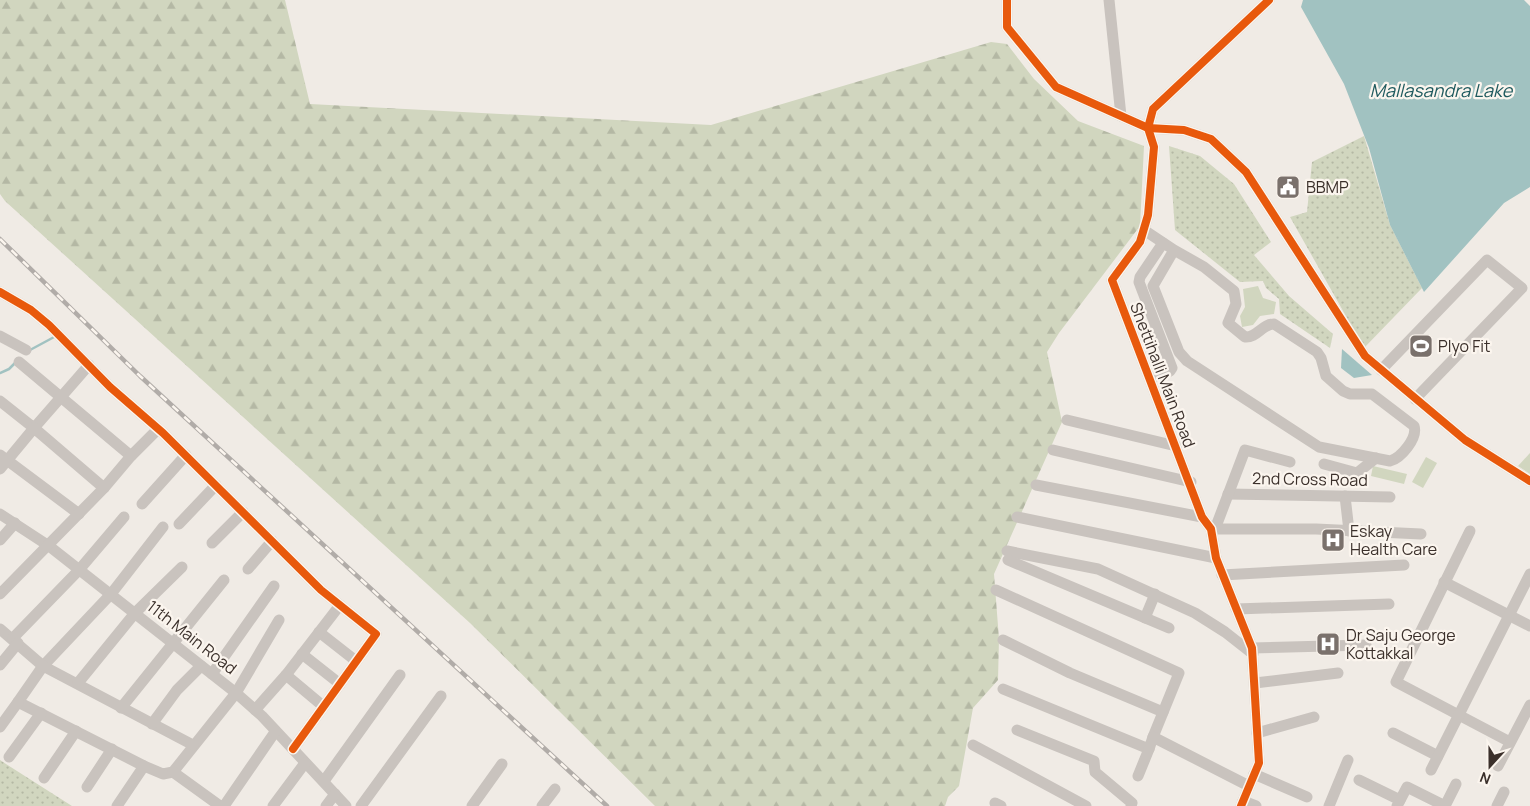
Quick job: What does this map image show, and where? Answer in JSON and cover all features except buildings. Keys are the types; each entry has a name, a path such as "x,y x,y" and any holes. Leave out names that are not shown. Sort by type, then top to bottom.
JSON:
{"street":[{"path":"1007,0 1007,27 1056,87 1148,128 1184,130 1211,139 1246,172 1365,356 1465,440 1530,481"},
{"path":"1109,0 1121,116"},
{"path":"1148,128 1153,109 1270,0"},
{"name":"Shettihalli Main Road","path":"1148,128 1154,148 1148,215 1140,242 1112,280 1191,482 1202,516 1213,529 1216,558 1252,651 1259,763 1242,803"},
{"path":"1144,230 1204,267 1234,291 1235,309 1228,323 1245,337 1249,338 1264,326 1274,324 1317,352 1321,358 1326,376 1343,391 1350,394 1372,394 1414,426 1414,435 1398,458 1390,460 1376,458 1314,445 1183,358 1154,286 1174,250"},
{"path":"1151,378 1170,372 1172,368 1139,282 1140,277 1163,242"},
{"path":"1382,370 1487,260 1526,285 1415,399"},
{"path":"0,292 31,310 49,325 110,387 186,455 321,590 376,634 292,749"},
{"path":"0,336 26,350"},
{"path":"19,362 62,396 131,456"},
{"path":"79,514 2,461 34,428 89,365"},
{"path":"0,401 104,488"},
{"path":"1067,420 1176,446"},
{"path":"0,594 49,546 158,429"},
{"path":"1053,450 1191,482"},
{"path":"1290,462 1245,450 1213,529 1349,530 1421,534"},
{"path":"142,504 186,455"},
{"path":"1324,464 1357,473 1376,458"},
{"path":"179,524 216,485"},
{"path":"1036,485 1202,516"},
{"name":"2nd Cross Road","path":"1228,494 1390,497"},
{"path":"1345,496 1349,530"},
{"path":"212,543 243,512"},
{"name":"11th Main Road","path":"0,514 49,546 236,693 255,710 346,806"},
{"path":"0,665 15,641 79,570 124,516"},
{"path":"1016,517 1216,558"},
{"path":"0,540 15,523"},
{"path":"0,727 43,666 111,594 164,527"},
{"path":"1470,531 1396,682 1510,742"},
{"path":"248,569 272,540"},
{"path":"1169,628 1007,556 1098,568 1195,613 1252,651 1366,644"},
{"path":"1222,575 1404,565"},
{"path":"78,683 135,613 182,568"},
{"path":"1431,770 1530,574"},
{"path":"122,708 224,580"},
{"path":"1444,582 1530,626"},
{"path":"212,674 274,586"},
{"path":"996,590 1047,615 1179,673 1138,776"},
{"path":"1145,618 1155,594"},
{"path":"1236,609 1389,604"},
{"path":"255,710 286,675 340,605"},
{"path":"18,702 144,766 163,774 173,772 236,693 279,620"},
{"path":"0,629 43,666 193,746"},
{"path":"319,632 356,661"},
{"path":"1003,640 1070,673 1163,712"},
{"path":"302,654 340,684"},
{"path":"152,724 177,690 201,666"},
{"path":"1254,682 1338,673"},
{"path":"286,675 323,706"},
{"path":"324,781 400,675"},
{"path":"1003,689 1149,749"},
{"path":"361,806 441,696"},
{"path":"1498,766 1530,705"},
{"path":"9,757 41,714"},
{"path":"1257,733 1314,717"},
{"path":"1017,730 1094,761 1095,772 1132,803 1131,806"},
{"path":"44,778 76,731"},
{"path":"173,772 222,806 276,732"},
{"path":"1393,733 1438,756"},
{"path":"1153,737 1250,786"},
{"path":"973,745 1086,806"},
{"path":"87,787 112,749"},
{"path":"1329,806 1348,760"},
{"path":"273,806 305,763"},
{"path":"472,806 502,764"},
{"path":"117,806 144,766"},
{"path":"1254,774 1307,797"},
{"path":"1358,780 1398,803 1407,787 1445,806 1456,784"},
{"path":"542,806 555,789"},
{"path":"1497,806 1504,792"},
{"path":"326,806 335,794"},
{"path":"1242,803 1256,806"}],"green space":[{"path":"0,0 285,0 310,104 711,125 991,42 1007,44 1034,79 1078,121 1144,146 1140,226 1059,333 1047,352 1062,422 994,574 999,639 998,680 973,708 959,786 948,797 945,806 655,806 470,623 5,201 0,194"},
{"path":"1364,136 1390,225 1422,288 1364,348 1290,217 1307,212 1312,162"},
{"path":"1169,146 1200,156 1234,184 1271,242 1254,255 1289,296 1333,334 1330,348 1280,314 1279,299 1266,288 1263,281 1240,282 1175,230"},
{"path":"1258,286 1263,298 1276,302 1274,314 1260,316 1253,325 1242,327 1240,316 1245,307 1243,289"},
{"path":"1530,453 1530,474 1518,466"},
{"path":"1426,457 1437,463 1423,488 1412,482"},
{"path":"1373,466 1407,474 1404,484 1371,476"},
{"path":"0,760 6,764 72,806 0,806"}],"water":[{"name":"Mallasandra Lake","path":"1303,0 1524,0 1530,6 1530,187 1504,203 1424,292 1390,225 1369,148 1344,84 1301,7"},
{"path":"1342,349 1372,375 1354,378 1341,368"}],"waterway":[{"path":"30,350 56,336"},
{"path":"0,373 9,369 15,363"}],"railway":[{"path":"0,239 140,376 607,806"}],"cycle path":[{"path":"1007,0 1007,27 1056,87 1148,128 1184,130 1211,139 1246,172 1365,356 1465,440 1530,481"},
{"path":"1241,806 1259,763 1252,648 1216,558 1211,529 1202,517 1112,280 1140,242 1148,215 1154,147 1148,128 1153,109 1269,0"},
{"path":"0,292 31,310 49,325 110,387 163,433 321,590 376,634 293,749"}],"place":[{"name":"BBMP","path":"1288,187"},
{"name":"Plyo Fit","path":"1421,346"},
{"name":"Eskay Health Care","path":"1333,540"},
{"name":"Dr Saju George Kottakkal","path":"1328,644"}]}
